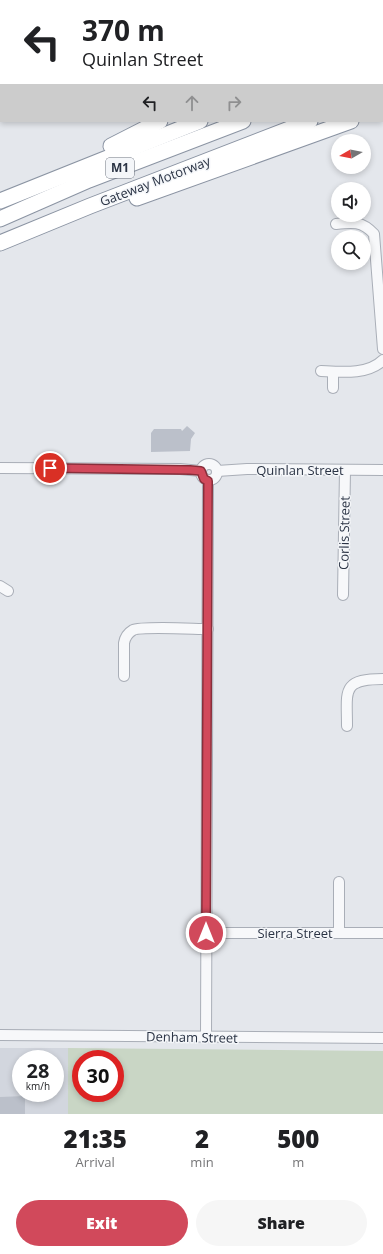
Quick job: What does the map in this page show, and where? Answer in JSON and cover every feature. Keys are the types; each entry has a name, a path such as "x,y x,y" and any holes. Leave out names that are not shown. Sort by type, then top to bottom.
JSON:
{"highway":[{"path":"0,201 158,122"},
{"path":"0,201 198,122"},
{"name":"Gateway Motorway","path":"0,219 97,177 240,122"},
{"name":"Gateway Motorway","path":"0,243 90,206 307,122"},
{"path":"90,206 116,206 348,122"}],"street":[{"path":"336,224 342,222"},
{"path":"358,222 366,225 374,234 383,349"},
{"path":"321,372 351,372 377,366 383,360"},
{"path":"333,372 333,388"},
{"path":"201,471 203,467 210,464 215,466 218,471 215,478 208,481"},
{"path":"0,468 180,469 201,471"},
{"name":"Quinlan Street","path":"218,471 247,469 383,470"},
{"name":"Corlis Street","path":"343,595 345,470"},
{"path":"201,471 204,479 208,481"},
{"path":"206,1037 208,481"},
{"path":"124,676 124,643 125,638 131,631 143,629 208,629"},
{"path":"347,726 347,695 349,689 359,680 383,679"},
{"path":"339,882 339,933"},
{"name":"Sierra Street","path":"206,933 383,933"},
{"name":"Denham Street","path":"0,1035 383,1038"}],"shaded area":[{"path":"0,1048 68,1048 68,1114 0,1114"}],"green space":[{"path":"68,1048 383,1051 383,1114 68,1114"}],"building":[{"path":"187,426 195,433 191,439 190,451 151,452 151,433 154,429 181,429 182,431"},
{"path":"0,1097 12,1097 12,1102 25,1102 25,1114 0,1114"}],"route":[{"path":"50,468 190,470 201,471 204,479 208,481 206,933"}]}
